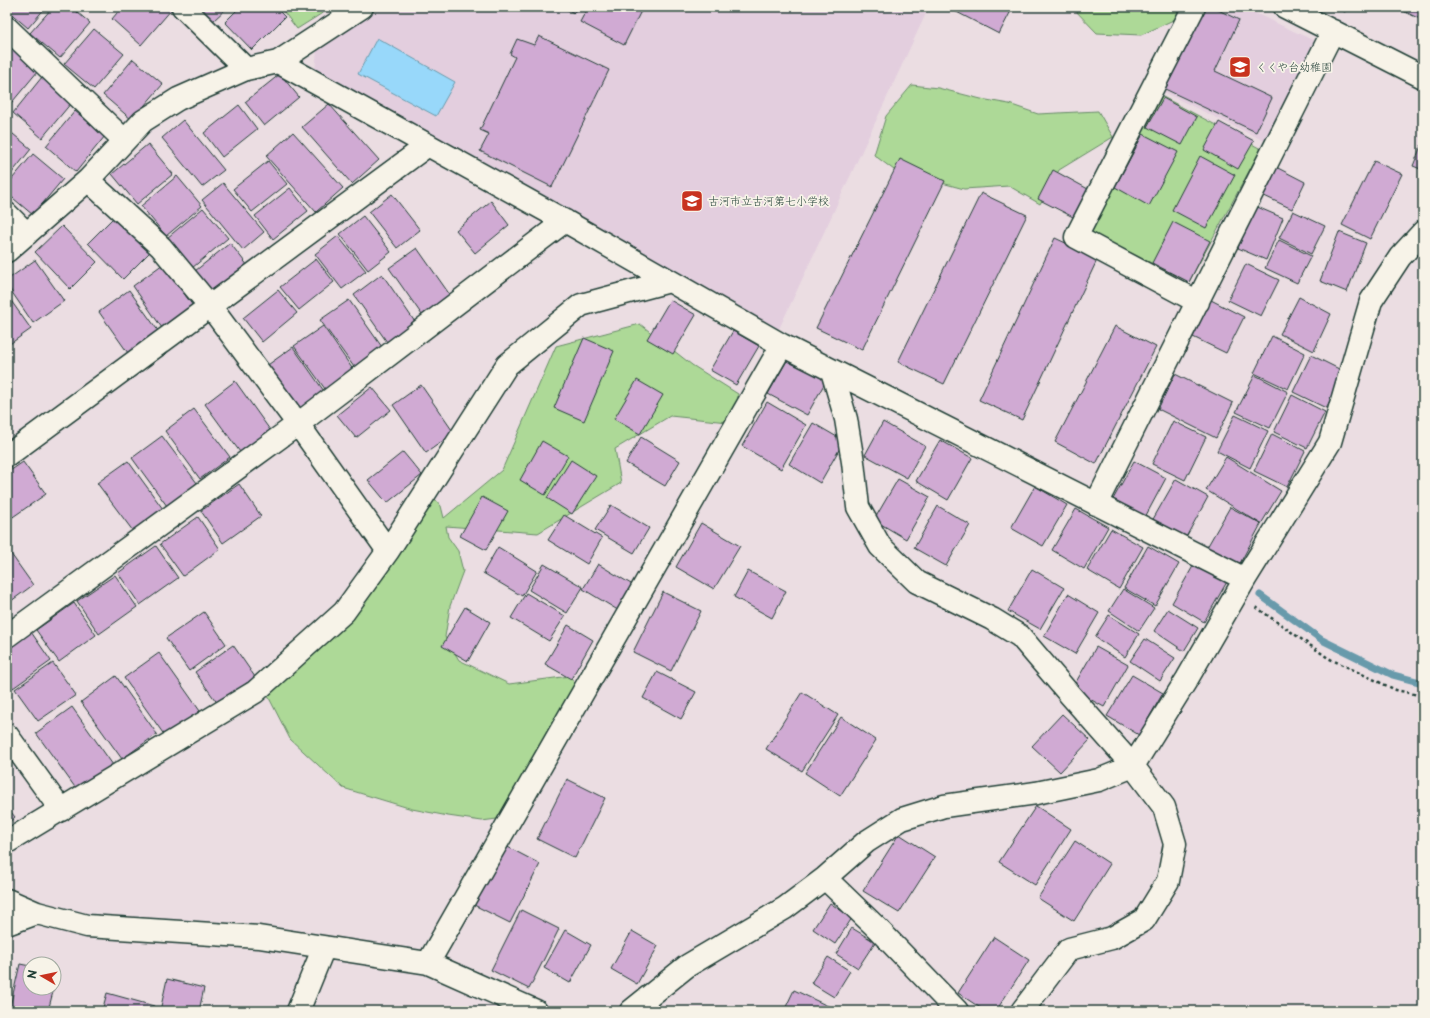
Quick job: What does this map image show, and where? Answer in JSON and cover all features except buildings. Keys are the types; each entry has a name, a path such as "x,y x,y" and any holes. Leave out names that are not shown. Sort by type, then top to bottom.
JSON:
{"street":[{"path":"183,7 246,69"},
{"path":"7,251 88,180 143,121 178,99 246,69 278,62 362,7"},
{"path":"1194,7 1076,237 1198,302"},
{"path":"1285,7 1423,77"},
{"path":"7,28 124,140"},
{"path":"1096,504 1333,31"},
{"path":"278,62 565,221 782,345 1096,504 1241,586"},
{"path":"7,456 428,145"},
{"path":"88,180 161,247 210,306 298,424 388,551"},
{"path":"7,214 27,234"},
{"path":"7,636 298,424 565,221"},
{"path":"631,1011 687,966 785,908 824,878 866,842 902,819 944,806 1036,793 1099,780 1133,766 1188,679 1241,586 1330,442 1371,301 1400,257 1423,232"},
{"path":"7,842 255,692 344,612 388,551 507,365 581,305 670,281"},
{"path":"428,963 782,345"},
{"path":"832,371 846,419 858,507 880,546 918,582 992,619 1020,636 1133,766 1164,807 1175,844 1168,881 1144,920 1112,938 1069,949 1022,1011"},
{"path":"7,736 61,810"},
{"path":"824,878 879,930 957,1011"},
{"path":"7,900 37,913 87,926 259,937 428,963 536,1011"},
{"path":"7,924 37,913"},
{"path":"298,1011 324,947"}],"path":[{"path":"1241,586 1328,658 1396,690 1423,696"}],"shaded area":[{"name":"古河市立古河第七小学校","path":"381,7 929,7 778,331 315,71 317,49"},
{"name":"くくや台幼稚園","path":"1200,7 1242,7 1319,43 1271,144 1161,91"}],"green space":[{"path":"280,7 332,7 297,29"},
{"path":"1072,7 1188,7 1184,15 1141,35 1097,33"},
{"path":"912,85 938,88 981,99 1009,104 1038,114 1098,111 1113,137 1059,170 1040,204 1009,186 964,189 894,170 874,155 886,116"},
{"path":"1161,96 1261,149 1189,282 1089,232"},
{"path":"640,324 692,365 738,394 737,423 670,416 615,449 621,483 538,533 446,526 448,537 458,551 463,571 450,606 445,637 459,660 509,684 570,676 578,689 504,818 482,821 448,816 412,809 343,788 290,739 266,692 435,499 441,506 444,518 502,470 556,346"}],"water":[{"path":"377,38 455,82 436,116 358,74"}],"waterway":[{"path":"1260,595 1322,640 1393,675 1423,683"}],"place":[{"name":"くくや台幼稚園","path":"1240,67"},
{"name":"古河市立古河第七小学校","path":"692,201"}]}
